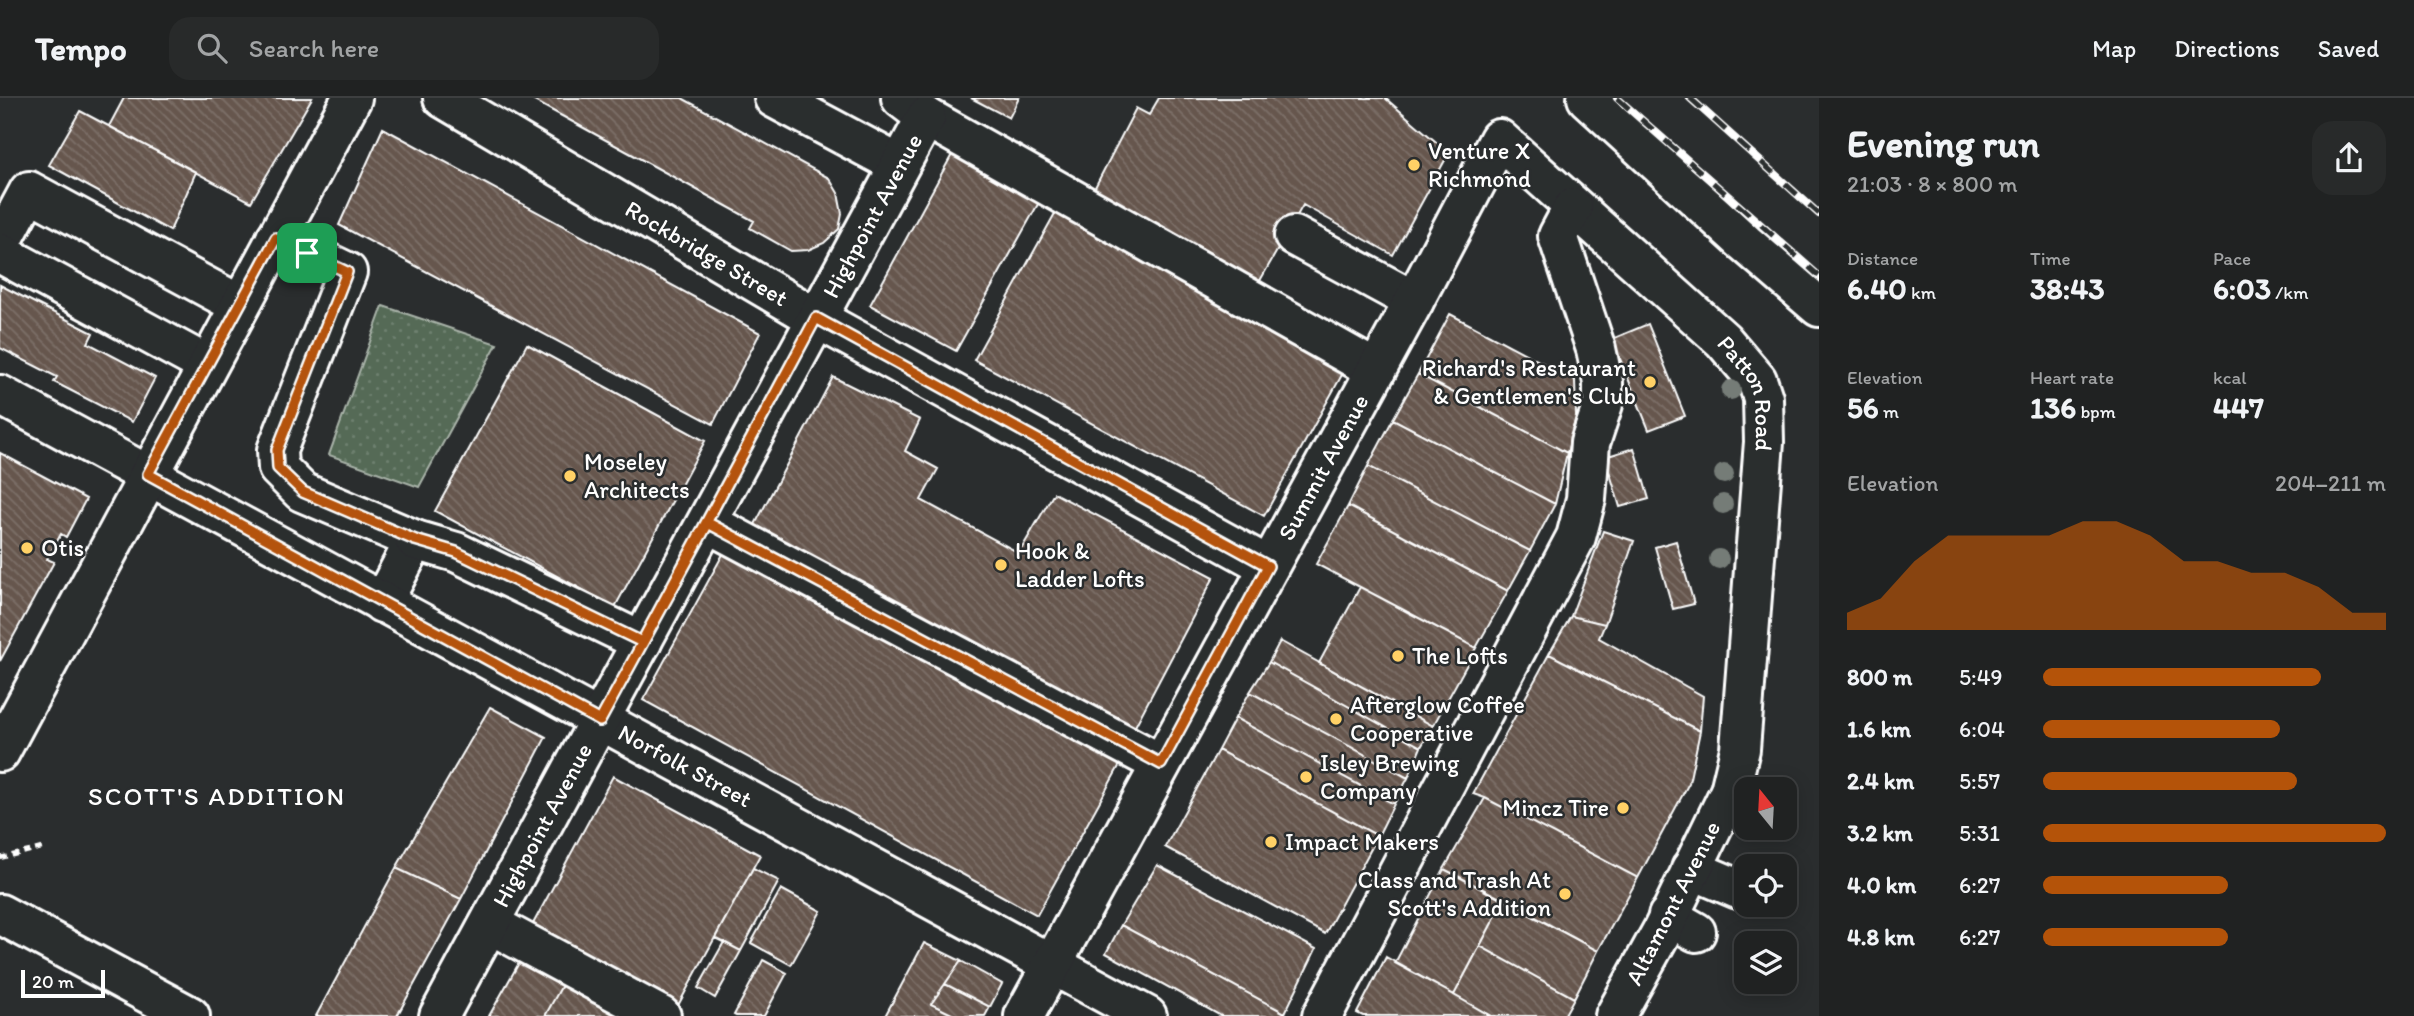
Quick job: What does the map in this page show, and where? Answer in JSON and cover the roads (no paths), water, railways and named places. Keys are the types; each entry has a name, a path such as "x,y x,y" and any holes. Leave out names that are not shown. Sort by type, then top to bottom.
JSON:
{"street":[{"path":"0,752 352,98"},
{"name":"Rockbridge Street","path":"443,98 816,318 1268,566"},
{"path":"774,98 898,164"},
{"path":"1587,98 1819,307"},
{"path":"913,107 1376,370"},
{"name":"Highpoint Avenue","path":"439,1016 708,523 898,164 913,107"},
{"name":"Summit Avenue","path":"1024,1016 1414,301 1499,139"},
{"name":"Patton Road","path":"1499,139 1723,340 1757,380 1763,398 1765,442 1740,749"},
{"path":"0,245 29,191 240,305"},
{"path":"1322,1016 1576,537 1586,499 1591,443 1603,404 1603,382 1596,349 1558,236 1573,208"},
{"path":"1294,236 1414,301"},
{"path":"276,238 347,272 277,450 278,468 303,492 415,540 456,552 642,642"},
{"path":"0,253 207,365"},
{"name":"Norfolk Street","path":"0,394 1147,1016"},
{"path":"708,523 1161,764"},
{"path":"382,603 415,540"},
{"name":"Altamont Avenue","path":"1615,1016 1682,924 1691,869 1730,791 1740,749"},
{"path":"1691,869 1734,887"},
{"path":"0,914 127,1001 190,1016"},
{"path":"489,924 661,1016"}],"railway":[{"path":"1617,98 1819,276"},
{"path":"1690,98 1819,214"}],"place":[{"name":"Venture X Richmond","path":"1414,165"},
{"name":"Richard's Restaurant & Gentlemen's Club","path":"1650,382"},
{"name":"Moseley Architects","path":"570,476"},
{"name":"Otis","path":"27,548"},
{"name":"Hook & Ladder Lofts","path":"1001,565"},
{"name":"The Lofts","path":"1398,656"},
{"name":"Afterglow Coffee Cooperative","path":"1336,719"},
{"name":"Isley Brewing Company","path":"1306,777"},
{"name":"Mincz Tire","path":"1623,808"},
{"name":"Impact Makers","path":"1271,842"},
{"name":"Class and Trash At Scott's Addition","path":"1565,894"}],"district":[{"name":"SCOTT'S ADDITION","path":"217,796"}]}
